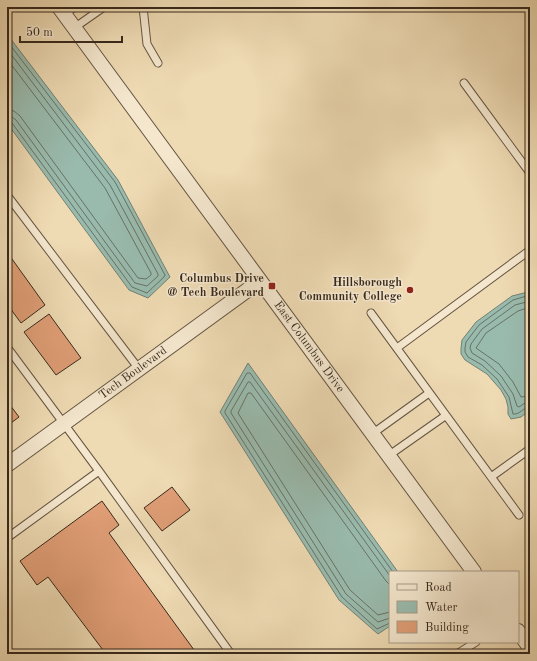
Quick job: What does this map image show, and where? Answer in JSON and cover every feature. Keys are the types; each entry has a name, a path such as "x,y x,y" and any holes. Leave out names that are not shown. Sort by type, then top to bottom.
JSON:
{"street":[{"name":"East Columbus Drive","path":"66,9 74,28 473,571"},
{"name":"Tech Boulevard","path":"7,465 260,281"},
{"path":"519,632 530,648"}],"lane":[{"path":"74,28 104,7"},
{"path":"143,7 147,44 158,63"},
{"path":"464,83 530,173"},
{"path":"7,195 139,369"},
{"path":"397,348 530,250"},
{"path":"371,312 518,515"},
{"path":"7,347 64,423 231,654"},
{"path":"372,434 429,393"},
{"path":"388,456 445,416"},
{"path":"491,477 530,449"},
{"path":"7,538 99,471"},
{"path":"457,654 474,643"}],"water":[{"path":"7,34 118,180 170,277 148,298 129,290 7,123"},
{"path":"530,289 530,410 521,417 511,419 508,414 506,399 501,390 487,374 465,360 461,354 462,340 476,322 512,296 528,292"},
{"path":"248,363 397,571 389,571 389,627 378,634 339,600 220,412"}],"building":[{"path":"7,252 45,305 21,323 7,304"},
{"path":"49,314 81,358 56,375 24,332"},
{"path":"7,401 19,417 7,426"},
{"path":"172,487 190,510 162,531 144,508"},
{"path":"102,501 119,525 109,533 197,654 106,654 48,577 37,585 20,561"}],"place":[{"name":"Columbus Drive @ Tech Boulevard","path":"272,286"},
{"name":"Hillsborough Community College","path":"410,290"}]}
